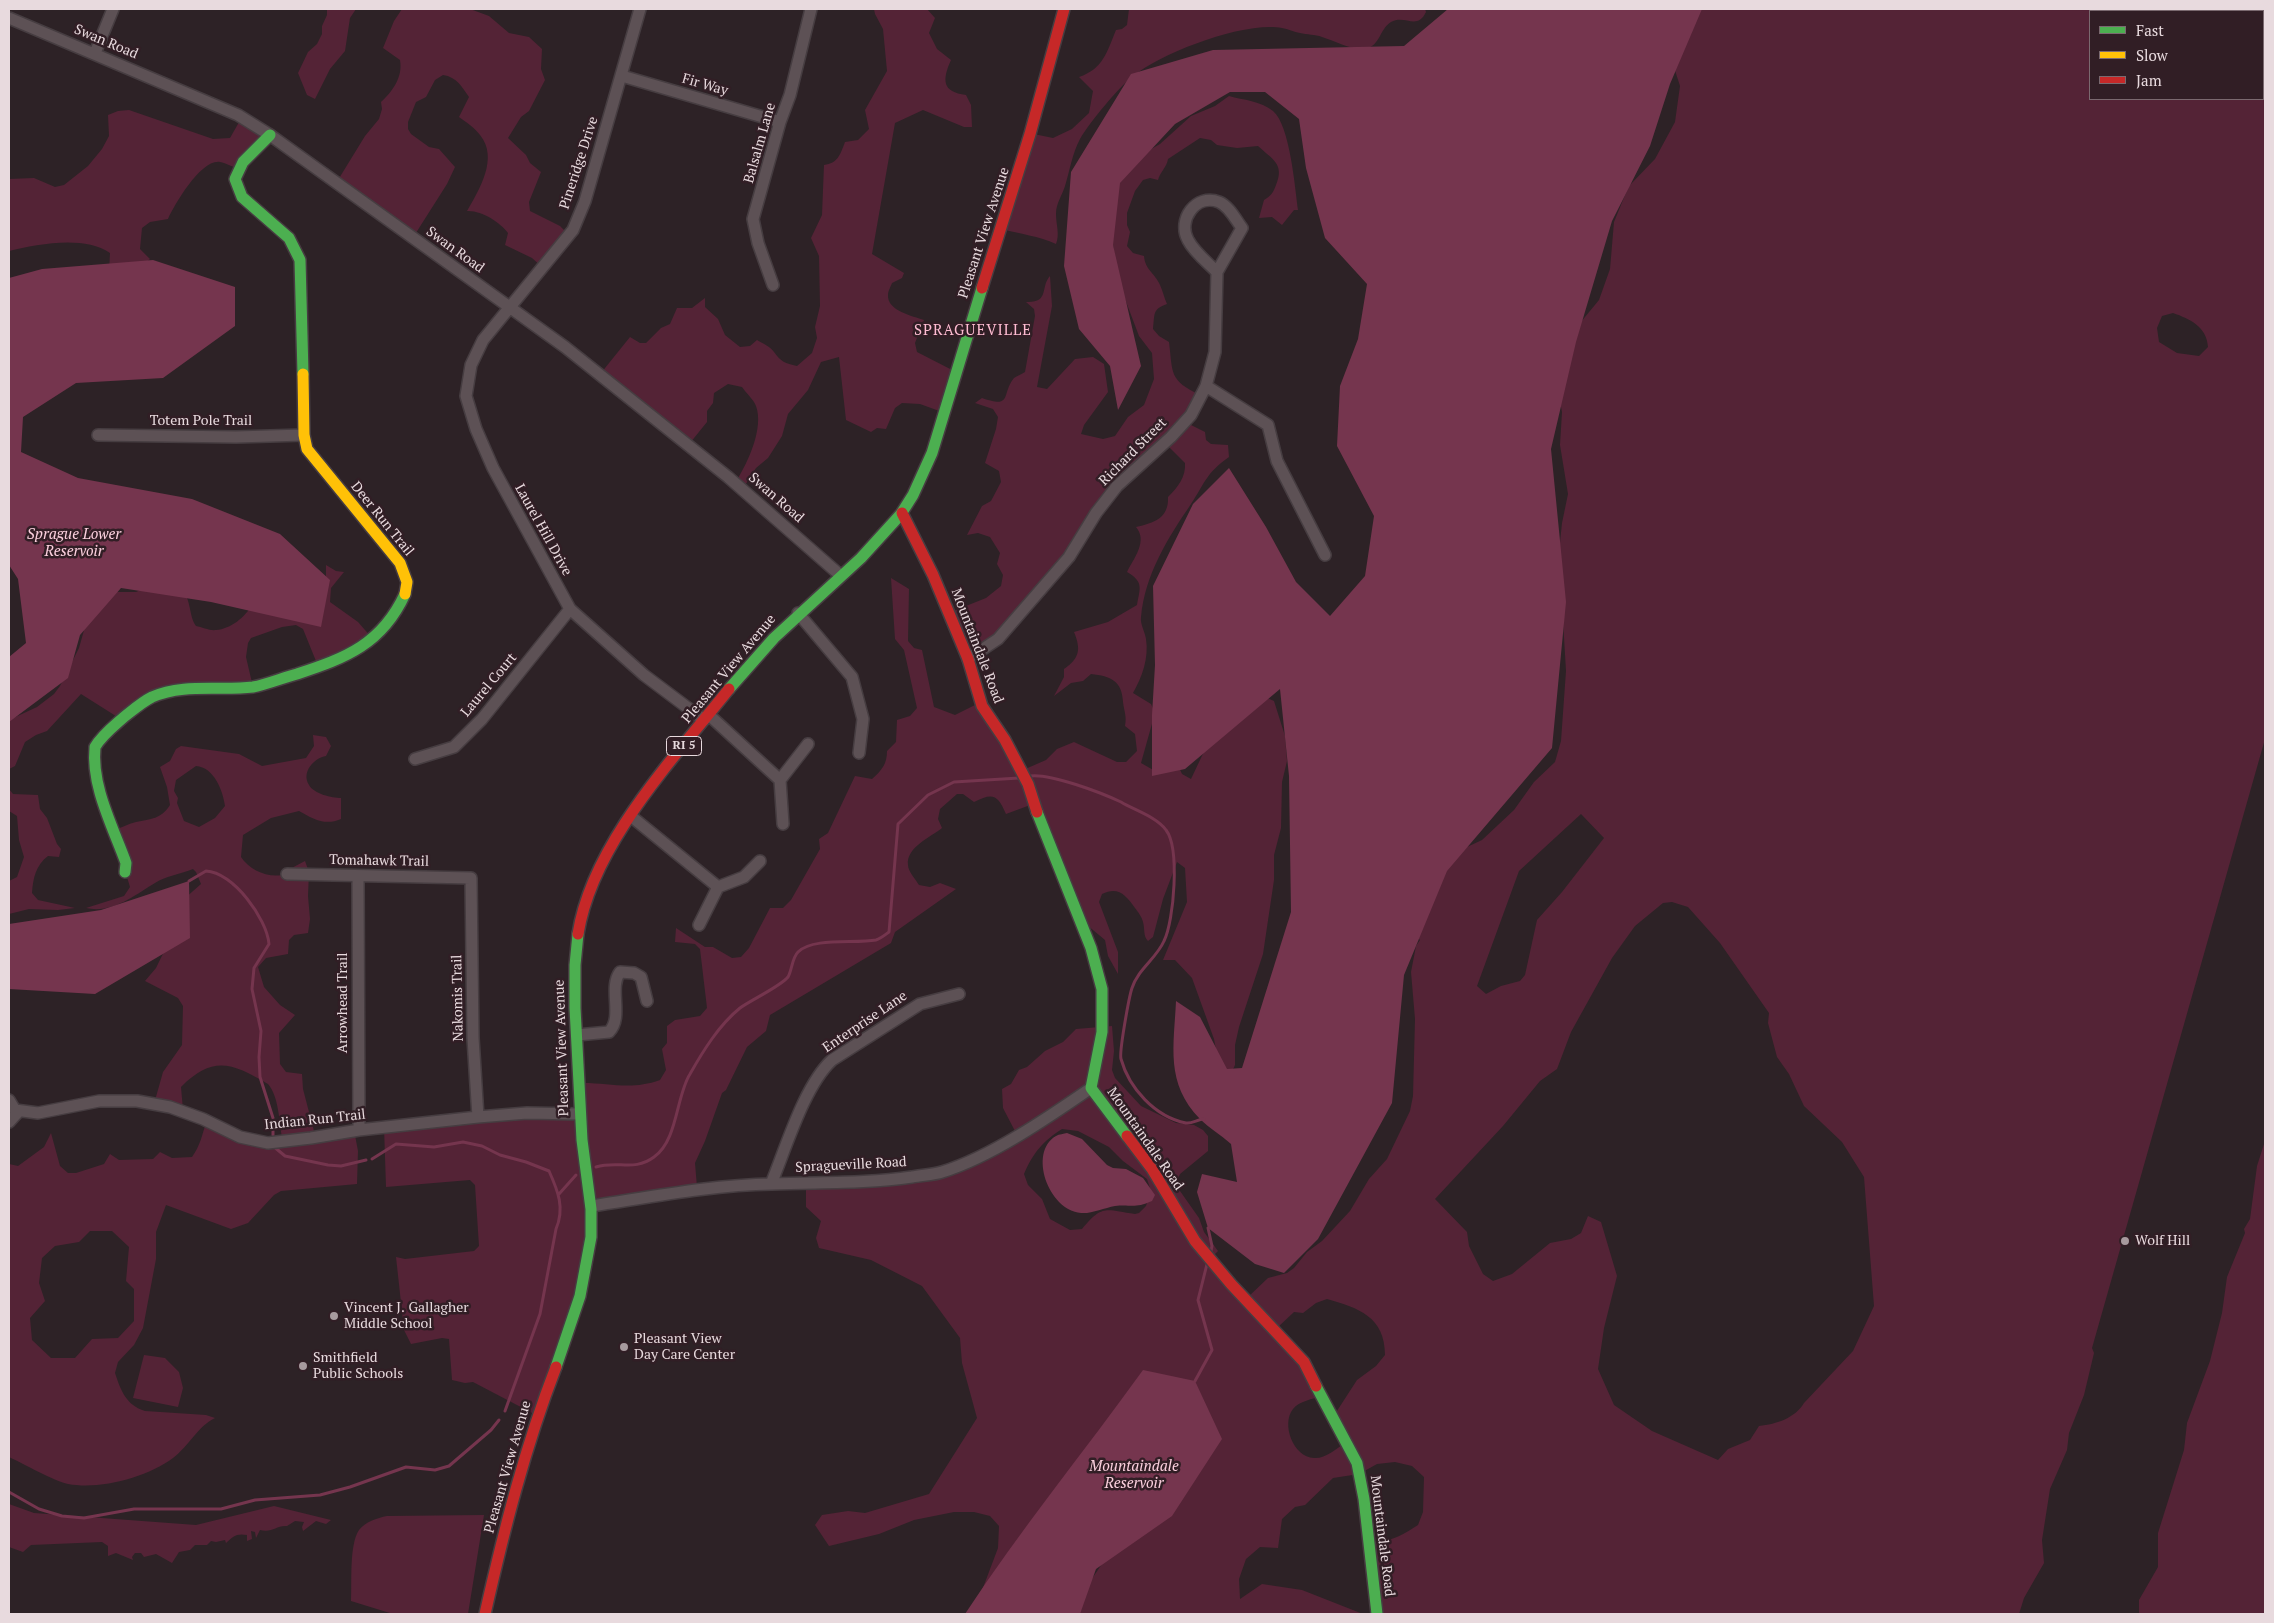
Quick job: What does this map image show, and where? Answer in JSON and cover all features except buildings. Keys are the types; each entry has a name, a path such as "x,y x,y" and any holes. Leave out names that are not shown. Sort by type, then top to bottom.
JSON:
{"street":[{"path":"94,53 113,9"},
{"name":"Pineridge Drive","path":"510,308 572,230 585,201 640,9"},
{"name":"Balsalm Lane","path":"773,285 758,243 753,219 780,122 790,95 811,9"},
{"name":"Pleasant View Avenue","path":"485,1614 531,1433 563,1348 585,1277 591,1245 591,1206 584,1175 579,1114 573,972 576,937 582,908 611,847 666,769 738,678 798,613 883,535 902,513 917,485 944,412 1041,102 1056,48 1064,9"},
{"name":"Swan Road","path":"9,18 238,115 270,135 565,348 728,477 840,575"},
{"name":"Fir Way","path":"622,76 780,122"},
{"name":"Deer Run Trail","path":"125,872 126,863 102,793 93,756 99,740 150,697 172,692 253,687 344,659 366,645 392,620 406,592 408,577 400,563 307,449 304,435 300,260 289,238 242,197 235,179 243,162 270,135"},
{"name":"Richard Street","path":"968,659 998,639 1069,557 1096,513 1118,486 1171,437 1191,415 1206,386 1215,352 1217,272 1242,228 1228,208 1221,202 1204,202 1186,215 1184,231 1187,239 1217,272"},
{"name":"Laurel Hill Drive","path":"510,308 482,340 471,365 466,396 476,429 493,468 570,609 644,675 707,718 780,780"},
{"path":"1206,386 1268,425 1277,461 1325,555"},
{"name":"Totem Pole Trail","path":"98,435 236,437 304,435"},
{"name":"Mountaindale Road","path":"902,513 933,575 968,659 982,706 1006,740 1028,784 1046,838 1091,948 1102,989 1102,1032 1091,1088 1152,1169 1195,1241 1230,1284 1304,1362 1357,1463 1366,1517 1377,1614"},
{"name":"Laurel Court","path":"415,759 454,747 482,719 570,609"},
{"path":"798,613 852,676 864,719 860,752"},
{"path":"783,824 780,780 808,744"},
{"path":"632,817 718,887"},
{"path":"699,925 718,887 744,877 760,861"},
{"name":"Tomahawk Trail","path":"287,874 471,878"},
{"name":"Arrowhead Trail","path":"358,877 359,1130"},
{"name":"Nakomis Trail","path":"471,878 473,1038 478,1116"},
{"path":"577,1035 609,1032 613,1028 616,1004 616,978 620,972 634,973 641,977 647,1001"},
{"name":"Enterprise Lane","path":"771,1184 802,1110 822,1070 832,1060 920,1004 959,994"},
{"name":"Spragueville Road","path":"591,1206 703,1189 771,1184 833,1184 895,1180 941,1172 979,1157 1056,1112 1091,1088"},
{"path":"9,1100 15,1110 19,1111 9,1122"},
{"name":"Indian Run Trail","path":"19,1111 38,1113 99,1101 137,1101 170,1107 203,1119 240,1137 268,1143 478,1116 527,1113 579,1114"}],"shaded area":[{"path":"327,9 356,9 350,18 345,51 330,69 315,99 307,95 298,73 308,52 317,44 322,34 322,26 327,15"},
{"path":"402,9 470,9 489,16 509,33 529,37 542,49 541,69 545,80 529,111 521,117 508,138 526,155 530,163 541,172 529,202 530,211 560,226 567,233 542,267 532,258 505,245 508,233 495,221 478,212 467,211 477,194 485,174 488,154 480,135 459,117 469,97 459,83 448,76 443,75 435,80 426,97 416,102 408,122 408,129 411,134 429,147 439,149 455,167 447,184 414,236 338,180 365,136 379,119 382,109 381,102 393,88 398,78 401,66 400,60 383,48 394,21"},
{"path":"874,9 927,9 935,18 929,33 937,49 951,60 946,73 946,84 952,91 966,95 971,105 972,127 964,127 923,110 895,123 872,254 904,273 902,278 892,283 888,293 889,301 901,312 924,320 915,343 917,352 956,372 942,412 920,404 902,403 895,408 886,429 877,428 871,432 846,420 839,357 821,362 808,390 788,414 782,436 768,458 756,468 744,487 737,480 754,444 758,415 755,404 742,387 728,384 714,393 713,403 707,411 707,422 690,443 601,373 630,337 640,343 646,343 661,328 670,324 677,308 692,308 705,298 705,307 718,319 725,335 740,347 750,346 757,340 771,348 784,362 797,366 812,353 817,338 815,327 820,306 819,256 811,238 822,215 824,165 835,160 845,142 858,140 869,129 865,110 887,71 883,29"},
{"path":"1129,9 1425,9 1426,12 1419,20 1396,20 1391,22 1376,42 1368,48 1352,48 1317,35 1266,27 1247,29 1205,40 1164,57 1127,81 1084,132 1075,150 1057,206 1058,237 1056,244 1001,229 1029,133 1053,138 1072,129 1089,113 1093,91 1079,77 1094,69 1103,59 1116,30 1122,29 1127,25"},
{"path":"1687,9 2265,9 2265,739 2092,1348 2094,1353 2084,1395 2069,1433 2067,1450 2050,1489 2042,1540 2044,1563 2024,1598 2019,1614 1378,1614 1373,1541 1385,1541 1407,1532 1418,1525 1423,1512 1424,1477 1412,1466 1395,1462 1377,1464 1359,1474 1333,1478 1305,1505 1295,1507 1282,1519 1278,1548 1260,1547 1246,1559 1239,1579 1240,1599 1262,1584 1302,1590 1363,1614 1076,1614 1087,1586 1106,1558 978,1601 998,1548 999,1526 990,1516 974,1512 954,1512 914,1520 879,1534 829,1546 815,1525 822,1515 848,1511 865,1513 929,1494 977,1418 962,1363 960,1338 922,1286 871,1260 819,1248 816,1238 821,1221 806,1207 806,1183 942,1171 1016,1133 1003,1108 1002,1089 1011,1084 1019,1070 1027,1067 1045,1051 1063,1042 1076,1029 1112,1026 1114,1051 1112,1070 1115,1078 1141,1106 1176,1123 1194,1125 1203,1130 1208,1136 1208,1151 1180,1174 1177,1181 1180,1191 1199,1218 1204,1232 1218,1251 1212,1257 1247,1298 1268,1278 1287,1273 1294,1268 1307,1252 1322,1241 1350,1211 1369,1179 1387,1159 1410,1111 1413,1096 1415,1019 1411,972 1416,946 1420,940 1417,937 1452,854 1482,840 1514,810 1534,782 1555,762 1561,741 1566,671 1559,552 1568,494 1560,445 1562,412 1556,381 1566,340 1599,300 1610,269 1614,222 1629,186 1655,159 1675,122 1680,86 1672,61","holes":["2173,313 2191,321 2201,329 2207,340 2208,347 2199,356 2177,353 2159,342 2157,328 2162,316","1581,814 1604,838 1562,892 1537,920 1525,975 1520,981 1501,986 1486,994 1477,986 1519,871","1672,902 1688,907 1720,943 1769,1013 1768,1023 1777,1057 1789,1074 1804,1106 1842,1142 1864,1177 1874,1306 1853,1351 1796,1413 1779,1422 1759,1426 1750,1440 1728,1449 1718,1460 1652,1431 1614,1405 1598,1369 1604,1328 1617,1276 1601,1222 1588,1216 1581,1233 1571,1239 1550,1243 1512,1274 1493,1281 1483,1274 1469,1246 1467,1232 1435,1199 1503,1126 1540,1081 1557,1069 1571,1032 1612,958 1635,926 1663,903","1062,1129 1078,1131 1109,1147 1123,1161 1147,1179 1151,1191 1146,1206 1139,1213 1135,1214 1111,1210 1100,1212 1082,1229 1070,1230 1050,1219 1042,1199 1028,1185 1024,1174 1039,1148","1327,1299 1350,1306 1368,1316 1380,1331 1384,1342 1385,1355 1376,1366 1357,1380 1335,1414 1345,1443 1318,1458 1307,1456 1300,1452 1291,1439 1288,1423 1290,1415 1296,1406 1322,1396 1277,1328 1294,1312 1303,1313 1316,1303"]},
{"path":"1229,96 1263,105 1273,111 1279,118 1288,143 1298,210 1294,210 1282,225 1272,217 1259,218 1264,200 1270,196 1275,188 1279,172 1276,162 1258,146 1237,148 1217,145 1211,140 1200,138 1168,159 1158,180 1150,178 1143,180 1135,191 1127,213 1127,225 1130,232 1127,246 1133,253 1144,256 1146,265 1162,290 1167,304 1157,310 1154,316 1153,329 1159,336 1169,342 1174,375 1183,385 1200,395 1185,422 1205,432 1206,440 1211,444 1228,445 1229,457 1211,473 1174,530 1159,557 1147,586 1141,620 1147,646 1146,660 1133,693 1151,704 1155,713 1141,763 1155,771 1178,765 1182,774 1191,779 1226,705 1247,689 1274,701 1285,736 1287,761 1282,782 1281,828 1274,855 1274,880 1263,954 1239,1027 1235,1045 1235,1065 1230,1076 1219,1065 1214,1039 1192,978 1175,960 1163,960 1187,902 1185,868 1177,862 1163,899 1153,937 1148,941 1142,918 1128,899 1117,891 1102,894 1099,902 1118,952 1118,974 1108,956 1105,940 1087,925 1033,804 1006,814 994,797 986,797 974,802 963,794 957,794 940,809 938,819 942,828 915,848 908,859 908,867 919,885 930,887 940,883 956,889 895,932 891,943 770,1015 766,1031 747,1047 726,1090 722,1093 695,1163 697,1187 587,1201 583,1277 536,1415 473,1382 465,1383 452,1380 449,1339 442,1338 411,1344 404,1330 396,1257 405,1259 474,1251 479,1246 475,1185 470,1180 386,1187 384,1127 578,1113 578,1083 629,1086 660,1080 666,1070 662,1049 667,1043 667,1026 675,1020 700,1016 707,1008 700,949 695,944 675,942 676,928 705,947 713,947 732,958 741,957 749,948 770,908 783,908 791,900 820,849 819,839 828,833 855,776 872,779 879,773 885,763 887,751 896,742 897,720 910,716 917,708 904,650 895,639 891,578 909,589 908,641 914,648 922,650 934,707 955,715 981,702 1023,770 1046,760 1057,749 1074,742 1117,762 1126,762 1137,751 1135,734 1125,726 1126,716 1120,689 1118,684 1110,678 1091,674 1083,681 1071,683 1054,696 1064,677 1064,669 1073,661 1078,653 1078,643 1074,632 1108,622 1137,605 1140,586 1136,579 1127,572 1139,550 1141,538 1136,527 1149,524 1163,515 1168,504 1168,497 1183,477 1185,463 1165,443 1131,473 1070,555 1002,635 970,657 951,612 986,598 1001,586 1003,575 997,564 1000,553 990,537 978,533 967,535 982,506 991,501 1001,482 999,471 985,463 998,417 993,409 975,403 982,398 998,402 1002,401 1014,378 1025,372 1035,316 1034,309 1026,302 1034,302 1042,297 1050,276 1052,306 1037,387 1047,389 1075,359 1093,357 1104,364 1108,392 1084,425 1081,434 1103,439 1115,436 1128,417 1144,405 1154,379 1152,353 1139,336 1119,283 1110,227 1118,180 1146,152 1160,144 1191,116 1215,106"},
{"path":"129,110 213,139 230,138 242,117 265,130 239,169 225,163 213,163 197,175 176,203 168,219 150,222 142,228 140,249 150,259 139,269 109,272 110,253 99,247 87,244 47,244 9,251 9,179 34,178 55,187 64,185 88,166 102,149 109,136 108,115 118,111"},
{"path":"326,565 336,571 344,572 331,588 330,602 358,622 372,638 318,666 303,629 296,625 282,627 251,638 248,643 246,657 253,687 177,691 119,718 81,694 47,731 25,742 15,766 9,769 9,720 37,707 54,694 79,648 90,609 115,592 136,592 159,582 172,586 183,592 186,596 196,626 216,630 237,622 252,605 326,587"},
{"path":"313,735 326,737 331,746 326,756 321,757 310,766 307,780 315,791 341,798 341,819 324,822 299,811 271,818 243,835 241,857 255,870 267,875 286,874 286,871 305,861 309,872 308,896 310,919 308,933 294,935 289,940 288,954 266,958 258,967 264,987 280,1005 295,1015 279,1033 280,1064 286,1072 302,1074 303,1089 315,1135 354,1130 358,1151 357,1184 281,1191 274,1195 248,1223 231,1229 166,1205 156,1232 156,1259 143,1328 134,1345 118,1362 115,1373 125,1396 133,1405 145,1411 206,1415 215,1418 203,1426 173,1458 150,1471 123,1480 95,1485 62,1482 9,1457 9,1164 18,1166 44,1147 51,1133 60,1166 68,1173 76,1173 104,1164 110,1154 119,1160 153,1159 160,1152 172,1158 192,1157 199,1145 206,1123 263,1141 282,1137 278,1109 272,1089 268,1084 233,1067 213,1066 192,1077 181,1087 183,1110 154,1104 163,1072 182,1045 183,1006 178,998 145,981 156,968 174,931 184,899 201,884 196,872 193,869 164,879 114,906 96,909 86,908 124,896 130,887 113,831 133,823 155,818 167,810 170,805 167,787 160,767 170,761 176,749 181,746 239,754 262,766 306,758 314,746","holes":["196,766 202,767 213,775 220,787 225,806 215,818 199,827 184,821 177,803 178,798 174,791 176,780","90,1231 112,1231 129,1247 126,1281 134,1289 134,1321 118,1338 92,1339 75,1358 51,1358 32,1340 30,1318 45,1301 39,1283 42,1258 55,1246 79,1242"]},
{"path":"9,789 13,794 38,795 40,809 47,818 57,844 61,849 59,857 48,856 41,863 34,877 32,893 38,900 75,908 58,910 29,909 9,914 9,881 17,877 24,857 19,840 17,816 9,811"},
{"path":"2265,1141 2265,1614 2139,1614 2139,1600 2158,1567 2158,1533 2184,1450 2187,1423 2210,1361 2222,1313 2227,1277 2245,1233 2244,1229 2250,1219 2257,1166"},
{"path":"144,1355 165,1358 179,1372 183,1388 178,1407 133,1398"},
{"path":"9,1504 34,1513 196,1525 274,1506 331,1520 326,1524 316,1521 303,1531 304,1522 295,1521 287,1526 264,1531 260,1530 256,1538 255,1532 251,1531 252,1539 247,1541 247,1535 240,1534 226,1543 225,1540 211,1541 207,1545 195,1545 190,1550 179,1552 172,1563 156,1554 144,1557 141,1553 135,1553 132,1557 133,1560 116,1553 108,1556 108,1546 102,1542 31,1545 23,1552 9,1547"},
{"path":"484,1515 468,1614 393,1614 351,1601 354,1545 359,1530 364,1525 375,1519 387,1516"}],"water":[{"path":"1448,9 1702,9 1670,84 1650,146 1612,221 1576,342 1551,449 1566,602 1552,748 1447,871 1404,975 1392,1103 1318,1239 1284,1273 1255,1264 1208,1228 1197,1192 1202,1174 1237,1182 1231,1144 1200,1119 1181,1092 1176,1078 1173,1049 1176,1001 1200,1017 1227,1069 1242,1068 1291,912 1289,776 1280,689 1185,769 1152,776 1152,715 1155,665 1153,586 1193,504 1229,468 1266,527 1296,582 1330,616 1365,576 1374,516 1337,446 1340,386 1358,339 1367,284 1325,238 1306,168 1299,119 1265,92 1230,92 1175,124 1120,183 1113,245 1141,366 1118,410 1110,366 1079,329 1064,266 1071,172 1131,74 1213,50 1404,46"},
{"name":"Sprague Lower Reservoir","path":"153,260 235,287 235,326 163,378 76,383 23,417 21,452 78,478 192,499 280,534 330,580 321,627 211,602 121,588 80,635 68,678 9,722 9,657 26,643 18,579 9,565 9,278 42,269"},
{"path":"189,881 190,938 95,994 9,989 9,924 101,910"},
{"path":"1067,1133 1082,1139 1107,1165 1113,1168 1126,1169 1143,1178 1155,1195 1152,1201 1141,1205 1115,1206 1085,1213 1069,1209 1059,1202 1051,1192 1046,1179 1043,1167 1043,1154 1048,1144 1056,1136"},
{"name":"Mountaindale Reservoir","path":"1143,1370 1195,1381 1222,1439 1172,1516 1096,1569 1080,1614 965,1614 1030,1522"}],"waterway":[{"path":"1030,776 1039,776 1076,784 1102,794 1157,821 1166,830 1173,852 1174,868 1173,902 1168,931 1161,947 1138,975 1132,988 1123,1036 1121,1059 1130,1080 1145,1100 1154,1108 1164,1115 1186,1123 1204,1119"},
{"path":"596,1167 640,1164 654,1157 662,1149 672,1129 685,1083 712,1039 725,1022 740,1008 779,985 788,977 794,957 798,952 814,944 876,940 889,932 898,824 928,795 954,782 1019,778"},
{"path":"189,881 206,871 216,873 227,879 247,899 262,922 267,934 269,944 254,968 252,989 261,1031 260,1077 273,1118 273,1135"},
{"path":"372,1159 396,1144 434,1147 463,1142 482,1146 500,1155 549,1171 559,1200 559,1221 540,1314 505,1411"},
{"path":"273,1146 285,1156 328,1165 341,1166 366,1160"},
{"path":"559,1194 576,1175"},
{"path":"1208,1228 1212,1246 1211,1251"},
{"path":"1195,1381 1212,1350 1198,1300 1207,1264"},
{"path":"9,1492 39,1509 62,1516 84,1518 134,1509 221,1509 255,1500 320,1495 350,1487 406,1467 435,1470 449,1466 491,1430 499,1420"}],"traffic: fast":[{"path":"270,135 243,162 235,179 242,197 289,238 300,260 303,374"},
{"path":"729,689 774,638 861,558 901,514 913,495 932,453 982,288"},
{"path":"125,872 126,863 104,806 96,777 95,747 105,735 141,704 152,697 164,693 189,689 253,687 315,668 347,655 374,637 396,611 405,594"},
{"path":"1037,812 1091,948 1102,989 1102,1032 1091,1088 1127,1136"},
{"path":"556,1367 580,1296 591,1237 591,1209 582,1140 575,1008 575,965 578,934"},
{"path":"1316,1386 1357,1463 1364,1499 1377,1614"}],"traffic: slow":[{"path":"303,374 304,435 307,449 400,563 407,582 405,594"}],"traffic: jam":[{"path":"982,288 1030,134 1064,9"},
{"path":"902,513 933,575 968,659 982,706 1005,740 1028,784 1037,812"},
{"path":"578,934 586,900 600,867 617,835 661,773 729,689"},
{"path":"1127,1136 1152,1169 1195,1241 1231,1284 1304,1362 1316,1386"},
{"path":"485,1614 516,1489 534,1428 556,1367"}],"place":[{"name":"Wolf Hill","path":"2125,1241"},
{"name":"Vincent J. Gallagher Middle School","path":"334,1316"},
{"name":"Pleasant View Day Care Center","path":"624,1347"},
{"name":"Smithfield Public Schools","path":"303,1366"}],"district":[{"name":"SPRAGUEVILLE","path":"973,331"}]}
